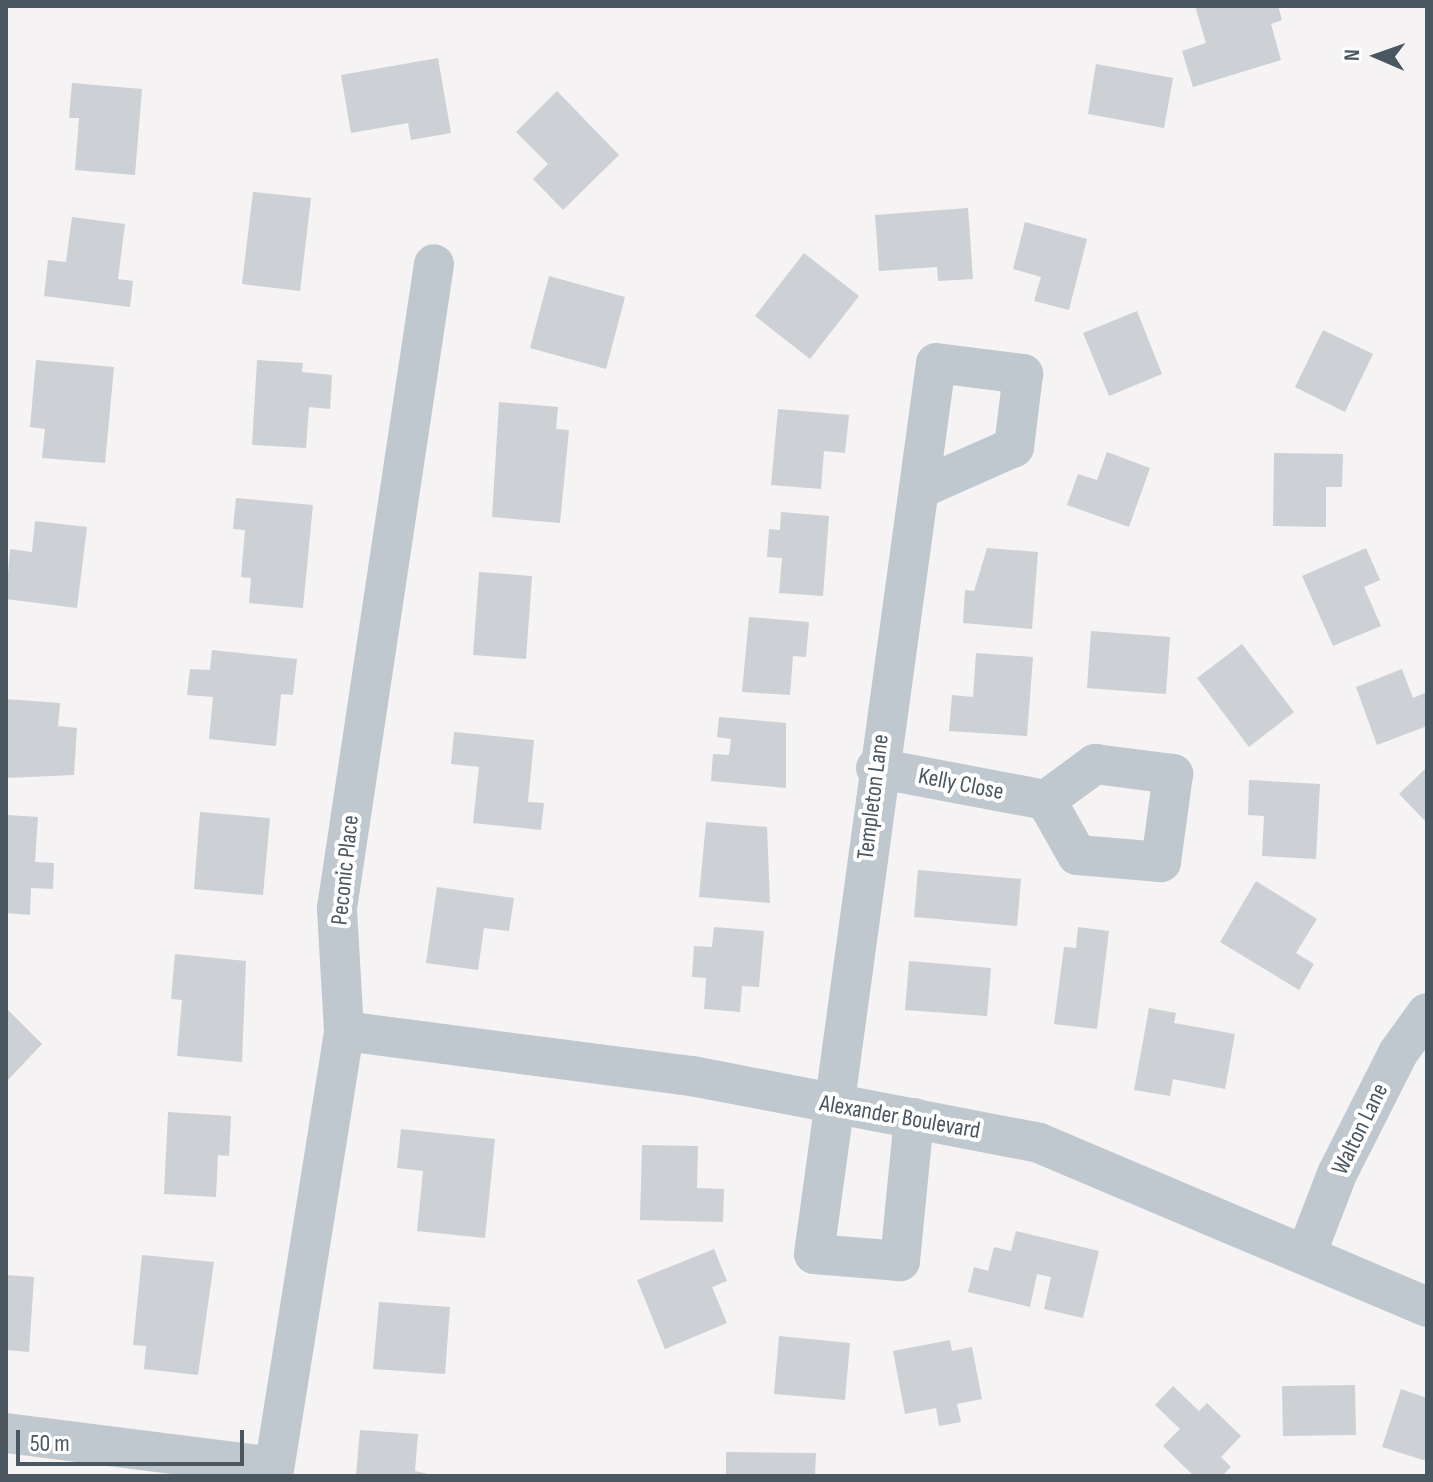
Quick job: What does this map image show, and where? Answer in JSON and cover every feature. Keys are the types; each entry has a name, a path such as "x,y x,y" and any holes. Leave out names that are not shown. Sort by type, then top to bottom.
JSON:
{"street":[{"name":"Peconic Place","path":"274,1472 344,1031 337,908 434,264"},
{"name":"Templeton Lane","path":"914,1118 900,1261 814,1254 876,768 919,489"},
{"name":"Kelly Close","path":"876,768 1046,800"},
{"name":"Walton Lane","path":"1307,1252 1350,1147 1427,1013"},
{"name":"Alexander Boulevard","path":"344,1031 692,1076 834,1106 914,1118 1039,1143 1307,1252 1427,1307"},
{"path":"6,1433 274,1472"}],"building":[{"path":"1195,6 1278,6 1282,20 1271,24 1281,60 1193,87 1182,51 1206,43"},
{"path":"438,58 451,133 411,140 408,123 351,133 341,75"},
{"path":"1096,64 1173,78 1164,128 1088,114"},
{"path":"72,83 142,89 135,175 75,170 79,118 69,118"},
{"path":"557,91 619,155 563,210 533,179 548,164 516,132"},
{"path":"253,192 311,198 300,291 242,284"},
{"path":"968,208 973,279 938,281 937,267 879,271 875,215"},
{"path":"72,217 125,224 118,279 133,281 130,307 44,296 48,260 66,262"},
{"path":"1025,222 1087,239 1069,310 1034,301 1041,277 1013,269"},
{"path":"804,253 859,296 810,359 755,316"},
{"path":"549,276 625,297 606,369 530,348"},
{"path":"1137,311 1162,374 1109,396 1083,333"},
{"path":"1323,330 1373,354 1345,412 1295,387"},
{"path":"36,360 114,367 105,463 42,458 45,429 30,427"},
{"path":"257,360 303,363 302,372 332,375 330,409 309,407 306,448 252,445"},
{"path":"499,402 558,407 556,429 569,430 560,523 492,517"},
{"path":"778,409 849,415 845,453 824,451 821,489 771,485"},
{"path":"1107,452 1150,468 1129,527 1067,505 1078,474 1097,480"},
{"path":"1274,453 1343,454 1342,487 1326,487 1326,527 1273,526"},
{"path":"236,498 313,505 303,608 249,603 251,578 241,577 245,530 233,529"},
{"path":"781,512 829,516 823,596 779,593 782,558 767,557 769,529 780,530"},
{"path":"35,521 87,527 77,608 6,599 10,549 32,552"},
{"path":"987,548 1038,552 1032,629 963,623 965,590 974,591"},
{"path":"1366,548 1380,580 1364,587 1381,626 1333,646 1302,576"},
{"path":"479,572 532,576 526,659 473,655"},
{"path":"749,617 809,622 806,657 793,656 790,695 742,692"},
{"path":"1091,631 1170,637 1166,694 1087,688"},
{"path":"1242,644 1294,712 1249,747 1197,678"},
{"path":"212,650 297,659 293,695 281,694 276,746 209,739 213,697 187,695 190,669 210,670"},
{"path":"976,653 1033,657 1027,736 949,731 952,695 973,697"},
{"path":"1402,669 1413,698 1427,692 1427,726 1377,745 1356,687"},
{"path":"6,699 60,703 58,726 77,728 74,775 6,778"},
{"path":"719,717 786,723 786,788 711,781 713,754 729,755 731,739 717,737"},
{"path":"454,732 534,740 528,802 544,803 541,830 473,823 479,767 451,764"},
{"path":"1427,767 1427,823 1399,794"},
{"path":"1249,780 1320,784 1316,859 1262,856 1264,816 1248,815"},
{"path":"200,812 270,818 263,895 194,889"},
{"path":"7,815 38,817 35,862 54,863 53,889 31,888 30,915 6,913"},
{"path":"706,822 767,827 770,903 699,897"},
{"path":"918,870 1021,879 1017,926 914,917"},
{"path":"1256,881 1317,919 1296,953 1314,964 1299,990 1220,942"},
{"path":"437,887 514,898 509,931 484,928 478,970 426,963"},
{"path":"714,927 764,931 759,987 742,986 740,1012 704,1009 706,978 692,977 694,946 712,947"},
{"path":"1078,927 1109,931 1097,1029 1054,1024 1064,947 1076,948"},
{"path":"175,954 246,961 242,1062 177,1056 182,1000 171,999"},
{"path":"909,961 991,968 987,1016 905,1010"},
{"path":"6,1008 42,1044 6,1082"},
{"path":"1149,1008 1176,1013 1174,1023 1235,1034 1225,1089 1173,1079 1170,1096 1134,1090"},
{"path":"168,1112 231,1116 229,1156 218,1155 216,1197 164,1194"},
{"path":"401,1129 495,1139 485,1238 417,1231 423,1171 397,1168"},
{"path":"642,1145 698,1146 697,1188 724,1189 723,1222 640,1220"},
{"path":"1016,1231 1099,1251 1083,1318 1044,1309 1051,1277 1037,1274 1030,1307 968,1292 974,1267 988,1271 994,1247 1011,1251"},
{"path":"714,1249 727,1281 712,1287 727,1323 665,1349 637,1280"},
{"path":"142,1255 214,1262 198,1375 144,1369 146,1346 133,1345"},
{"path":"6,1275 34,1277 29,1352 6,1350"},
{"path":"379,1302 450,1307 445,1374 373,1369"},
{"path":"779,1336 850,1343 845,1400 774,1394"},
{"path":"950,1340 952,1351 972,1347 982,1399 957,1404 961,1422 939,1426 936,1408 905,1414 893,1351"},
{"path":"1355,1385 1356,1435 1283,1436 1282,1386"},
{"path":"1173,1386 1199,1411 1207,1403 1241,1436 1221,1457 1231,1467 1222,1476 1194,1476 1163,1446 1180,1429 1155,1405"},
{"path":"1401,1389 1427,1398 1426,1461 1382,1447"},
{"path":"360,1430 418,1434 415,1471 437,1476 356,1476"},
{"path":"726,1452 816,1453 815,1476 726,1476"}]}
